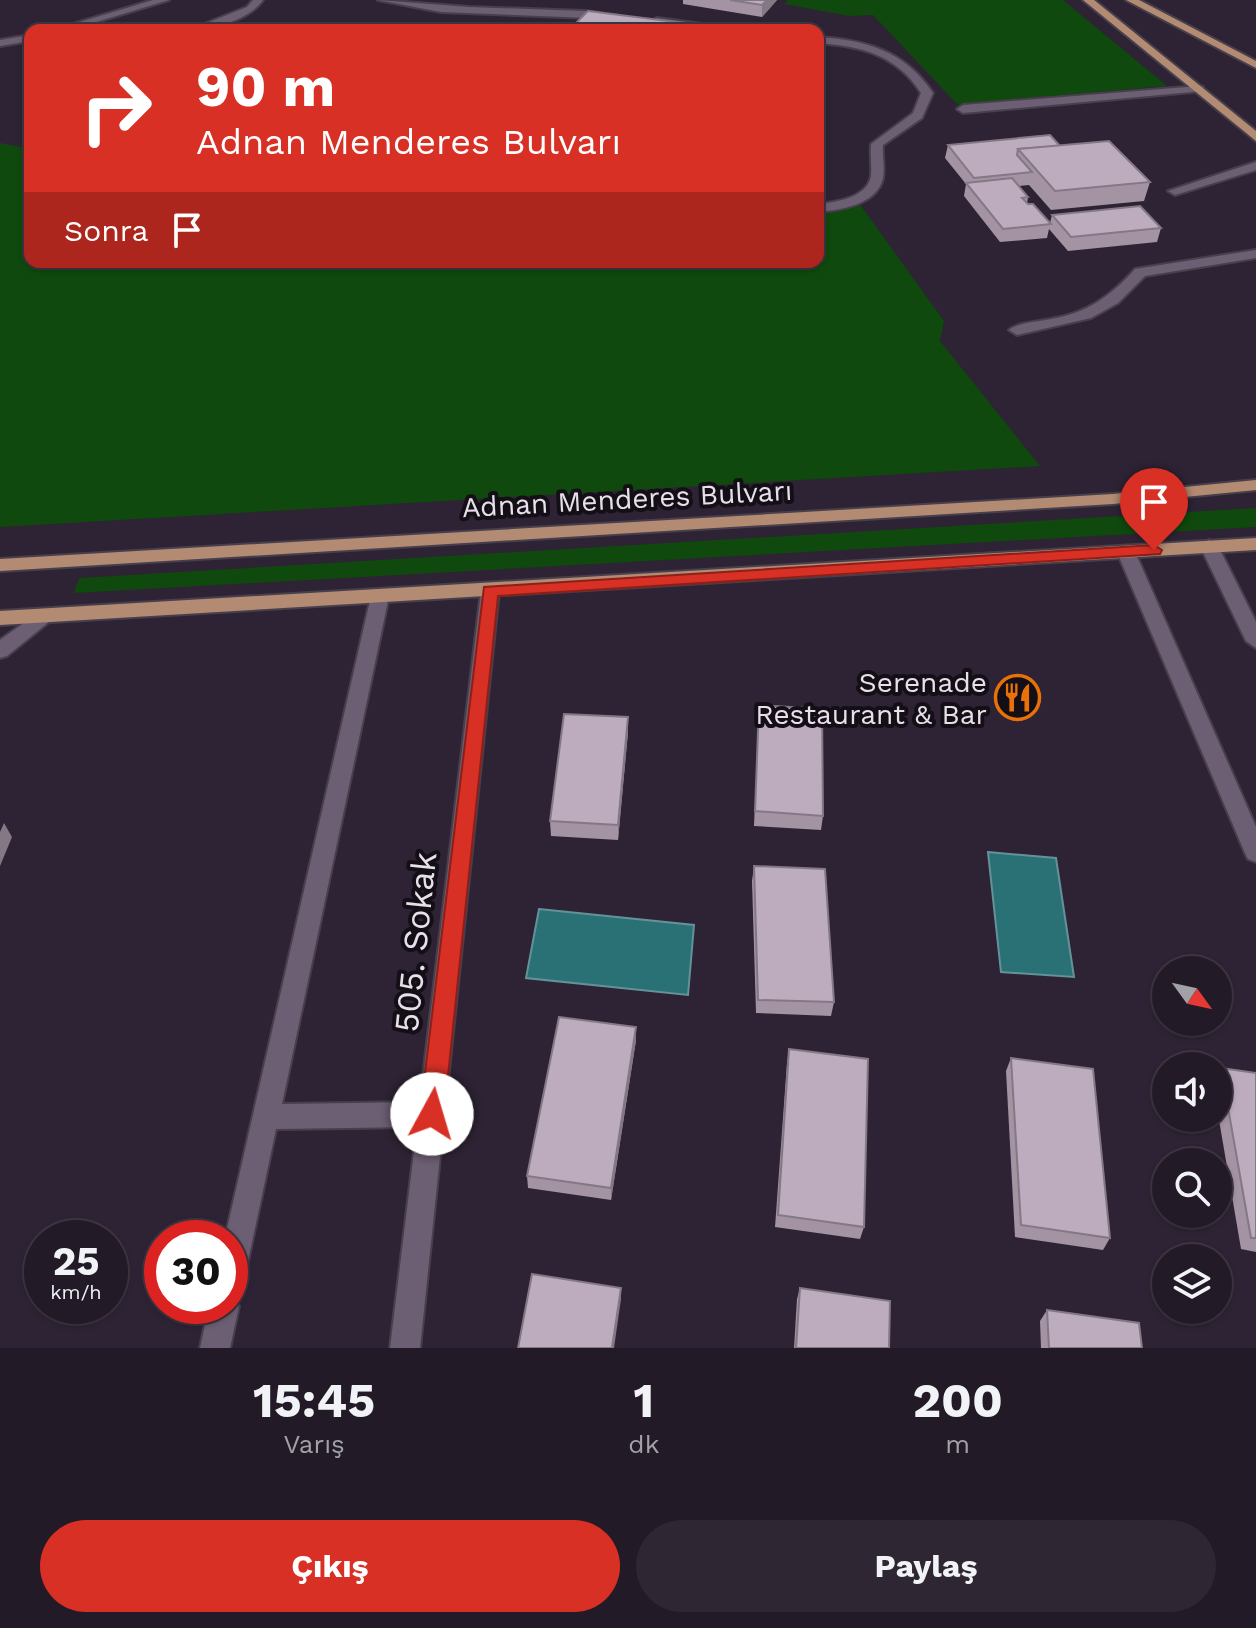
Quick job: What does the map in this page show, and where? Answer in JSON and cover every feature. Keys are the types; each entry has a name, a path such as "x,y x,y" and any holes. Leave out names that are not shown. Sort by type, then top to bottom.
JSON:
{"main road":[{"path":"1088,0 1256,137"},
{"path":"1131,0 1256,65"},
{"name":"Adnan Menderes Bulvarı","path":"0,565 1097,500 1256,485"},
{"path":"0,618 1256,544"}],"street":[{"path":"79,24 164,0"},
{"path":"214,24 251,9 258,0"},
{"path":"383,0 453,12 515,17 563,10 631,18"},
{"path":"515,17 526,0"},
{"path":"645,19 681,24"},
{"path":"0,43 24,39"},
{"path":"824,41 860,44 891,55 916,73 927,93 918,115 877,144 874,162 878,174 873,188 856,199 824,207"},
{"path":"963,109 1199,89"},
{"path":"1175,191 1251,168 1256,180"},
{"path":"1017,330 1097,311 1121,297 1140,272 1256,254"},
{"path":"1209,546 1256,641"},
{"path":"1126,552 1256,853"},
{"name":"505. Sokak","path":"405,1348 490,591"},
{"path":"243,1220 380,596"},
{"path":"0,651 43,616"},
{"path":"265,1117 432,1114"},
{"path":"215,1348 220,1324"}],"green space":[{"path":"788,0 1063,0 1167,86 957,104 873,15 849,16 785,4"},
{"path":"0,143 24,148 24,268 824,268 824,207 856,199 944,321 940,341 1040,466 0,527"},
{"path":"1256,508 1256,527 74,593 79,578"}],"shaded area":[{"path":"988,852 1056,858 1074,977 1001,972"},
{"path":"539,909 694,925 688,995 526,978"}],"building":[{"path":"730,0 767,0 762,5"},
{"path":"588,11 684,23 683,24 575,24"},
{"path":"1050,135 1060,146 1018,149 1017,155 1032,172 974,178 948,145"},
{"path":"1109,141 1150,182 1055,191 1018,149"},
{"path":"1012,178 1028,197 1022,198 1033,204 1051,224 1003,229 966,183"},
{"path":"1140,206 1161,228 1071,237 1052,215"},
{"path":"759,705 822,709 823,816 755,811"},
{"path":"564,714 628,717 618,825 550,821"},
{"path":"754,866 825,869 834,1002 758,1000"},
{"path":"559,1017 636,1027 611,1188 527,1176"},
{"path":"789,1049 868,1059 864,1227 778,1215"},
{"path":"1011,1058 1093,1069 1110,1238 1021,1225"},
{"path":"1232,1070 1256,1073 1256,1238 1251,1238 1232,1130"},
{"path":"532,1274 621,1288 612,1348 518,1348"},
{"path":"800,1288 890,1301 889,1348 796,1348"},
{"path":"1047,1310 1139,1323 1142,1348 1049,1348"}],"place":[{"name":"Serenade Restaurant & Bar","path":"1018,698"}],"route":[{"path":"432,1114 490,591 1154,550"}]}
